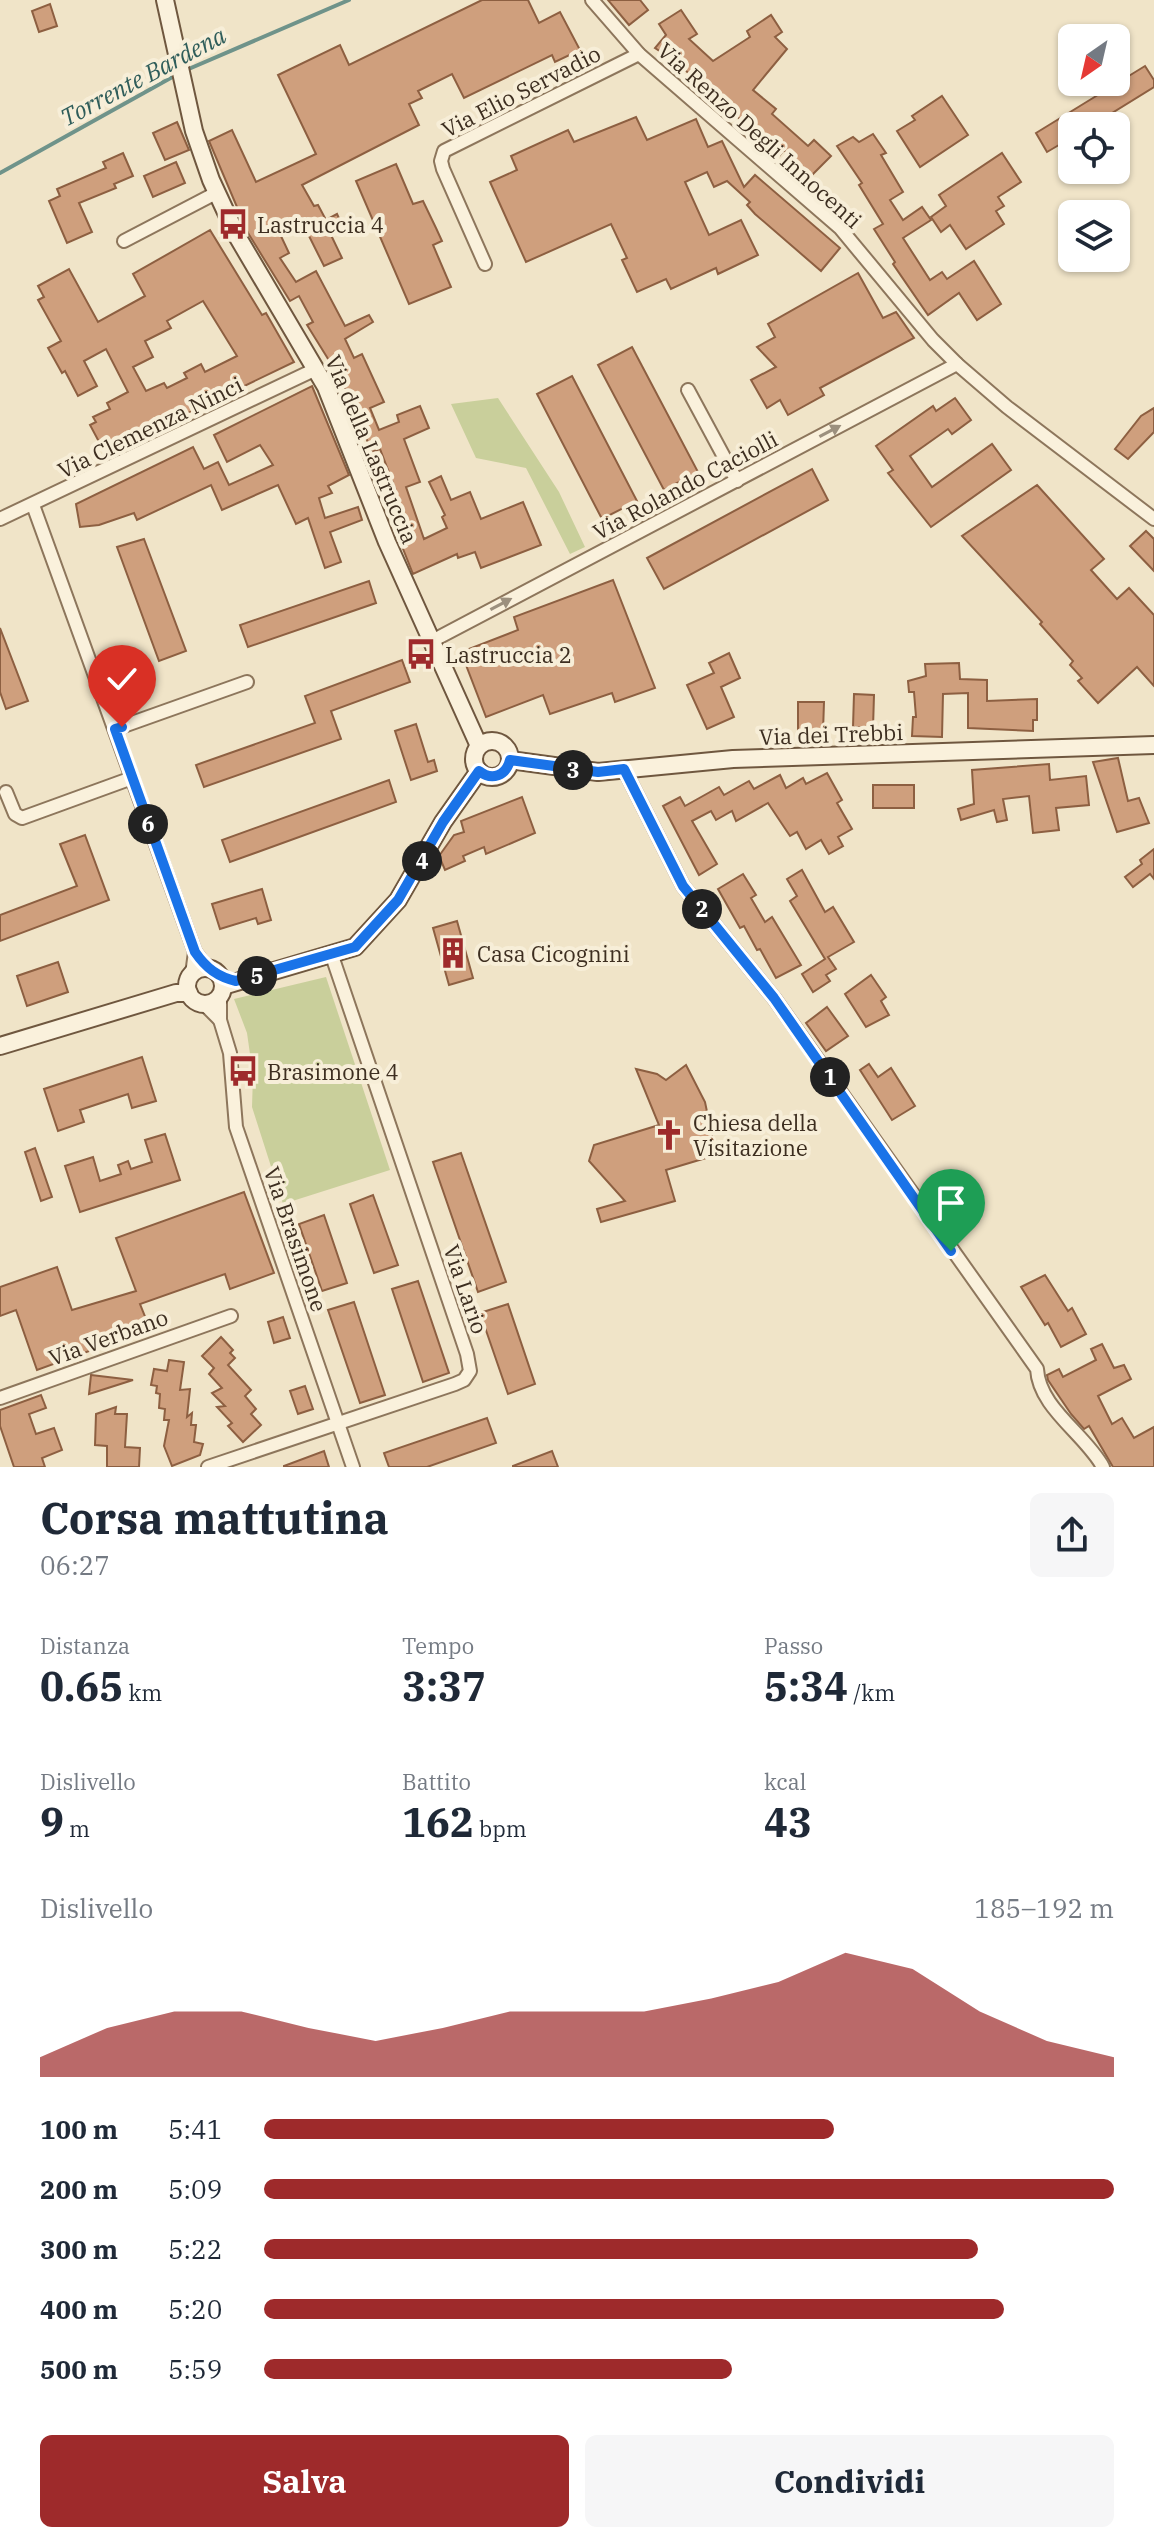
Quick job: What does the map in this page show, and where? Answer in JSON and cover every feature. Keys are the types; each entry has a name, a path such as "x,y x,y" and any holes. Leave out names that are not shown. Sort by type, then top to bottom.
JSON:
{"street":[{"name":"Via della Lastruccia","path":"165,0 198,145 216,193 262,281 316,369 479,746"},
{"name":"Via Renzo Degli Innocenti","path":"592,0 639,54 840,228 933,340 957,364 1007,407 1154,519"},
{"name":"Via Elio Servadio","path":"485,264 443,169 441,161 444,151 639,54"},
{"path":"124,241 216,193"},
{"name":"Via Rolando Caciolli","path":"432,641 957,364"},
{"name":"Via Clemenza Ninci","path":"0,519 316,369"},
{"path":"688,390 737,481"},
{"path":"33,505 206,986"},
{"path":"115,729 247,682"},
{"path":"485,742 499,742 509,753 510,760 509,767 498,776 491,777 479,771 474,756 485,742"},
{"name":"Via dei Trebbi","path":"510,760 598,772 733,759 1154,745"},
{"path":"624,769 683,886 774,998 1037,1369 1038,1383 1075,1434 1092,1448 1103,1467"},
{"path":"0,1046 206,986 355,947 398,900 443,822 479,771"},
{"path":"6,792 15,814 22,818 132,778"},
{"name":"Via Lario","path":"208,1467 455,1384 468,1376 471,1366 331,953"},
{"name":"Via Brasimone","path":"206,986 230,1053 236,1127 353,1467"},
{"name":"Via Verbano","path":"0,1398 231,1316"}],"green space":[{"path":"498,398 559,492 585,547 570,554 526,468 476,458 451,404"},
{"path":"326,977 390,1170 283,1204 252,1107 253,1075 247,1033 234,999"}],"building":[{"path":"482,0 528,0 539,23 560,12 580,50 555,62 552,55 464,98 452,74 418,91 422,98 409,104 419,125 302,185 326,220 337,214 343,227 330,233 342,258 324,266 304,226 280,234 289,253 280,258 296,282 316,271 345,326 369,315 373,322 345,339 354,358 362,354 384,402 370,408 379,430 399,422 397,415 420,406 429,428 404,439 420,482 406,487 424,539 447,528 442,517 445,515 429,482 441,476 451,500 470,492 481,519 523,502 541,545 481,568 475,552 458,558 457,554 413,574 382,496 396,491 380,449 372,452 343,383 307,325 313,322 299,296 290,301 248,233 209,141 232,130 256,182 316,154 278,75 340,45 349,65"},
{"path":"608,0 640,0 648,10 629,25"},
{"path":"50,4 57,26 39,32 32,11"},
{"path":"681,10 697,34 689,39 713,61 750,37 747,31 771,15 782,32 775,37 787,49 753,90 776,109 772,114 808,146 814,140 831,156 811,176 784,150 780,155 675,61 655,48 666,35 659,24"},
{"path":"1145,66 1154,80 1154,87 1114,112 1070,112 1096,96 1130,96 1130,75"},
{"path":"942,96 968,135 920,167 897,131 915,120 912,116"},
{"path":"636,117 647,140 696,119 708,147 722,141 744,187 755,175 840,248 821,271 755,214 747,205 750,202 727,181 714,187 707,172 685,182 709,235 741,220 758,255 718,274 716,268 671,289 666,279 637,292 622,260 627,258 611,224 526,262 490,182 517,170 511,156 568,130 574,142"},
{"path":"1058,119 1058,146 1047,152 1036,133"},
{"path":"177,122 189,150 165,160 153,133"},
{"path":"873,134 886,153 881,155 903,192 890,200 903,220 922,207 931,220 903,238 930,280 942,272 947,279 974,261 1001,304 977,320 959,293 928,315 893,264 895,262 874,229 883,224 859,185 862,183 837,146 853,137 859,142"},
{"path":"123,153 133,176 114,184 116,188 79,203 92,232 67,243 49,201 60,196 57,189 106,168 103,162"},
{"path":"1002,153 1021,182 998,197 1004,206 996,211 1004,224 966,249 950,225 941,232 931,217 946,206 939,195"},
{"path":"176,162 185,183 153,197 144,176"},
{"path":"396,164 413,204 423,201 442,241 433,245 451,287 409,304 356,181"},
{"path":"210,230 262,315 266,313 294,362 105,453 90,425 96,422 93,417 110,409 107,403 128,392 106,349 84,361 97,386 78,396 48,348 61,341 38,300 44,297 38,286 69,269 98,322 145,296 133,274","holes":["203,301 237,356 205,372 201,364 184,373 187,378 167,388 164,383 146,391 133,367 153,357 145,341 171,328 167,321"]},
{"path":"858,273 883,318 896,312 914,338 820,388 824,395 788,415 780,400 767,408 751,380 776,367 757,347 775,337 768,324"},
{"path":"632,347 698,472 664,490 598,365"},
{"path":"572,376 637,501 602,519 537,394"},
{"path":"312,386 349,475 328,486 332,493 319,498 325,518 358,507 362,520 330,532 341,562 325,568 308,518 296,524 278,485 222,510 211,485 137,520 134,513 99,525 80,527 76,504 193,447 204,469 218,462 229,485 273,465 260,445 227,462 214,435"},
{"path":"955,398 971,420 952,434 948,429 910,456 932,487 992,444 1011,470 931,527 888,473 893,470 876,446 933,406 936,411"},
{"path":"1154,408 1154,432 1128,459 1115,449 1141,416"},
{"path":"812,469 828,500 664,589 647,558"},
{"path":"1037,485 1104,559 1091,570 1117,599 1129,588 1154,615 1154,686 1137,667 1098,703 1078,681 1082,678 1070,665 1073,661 1040,624 1042,622 962,536"},
{"path":"1146,531 1154,539 1154,571 1130,546"},
{"path":"144,539 186,651 159,661 117,547"},
{"path":"613,580 655,688 615,702 612,693 550,714 543,695 486,717 461,652 518,630 514,617"},
{"path":"369,581 376,603 248,647 240,625"},
{"path":"0,628 28,701 6,709 0,692"},
{"path":"729,653 740,678 721,687 734,717 707,729 687,685 714,673 709,663"},
{"path":"402,660 410,682 331,711 341,739 204,787 196,765 315,723 305,696"},
{"path":"959,663 960,679 987,680 987,701 1037,699 1037,720 1033,720 1033,731 968,728 968,693 943,694 942,737 912,736 913,717 916,717 914,692 909,692 908,681 926,676 925,664"},
{"path":"854,694 874,695 873,728 853,727"},
{"path":"798,702 824,702 823,732 798,731"},
{"path":"416,724 428,762 434,760 437,771 411,780 395,731"},
{"path":"1118,758 1128,801 1139,798 1149,823 1117,832 1093,762"},
{"path":"1049,764 1050,780 1086,776 1089,805 1056,808 1059,830 1033,833 1029,796 1003,799 1007,820 997,822 994,810 961,820 958,809 974,804 972,770"},
{"path":"827,773 842,800 837,803 852,829 838,837 843,846 829,854 821,840 806,849 797,832 790,836 768,803 736,821 732,811 716,820 711,811 692,821 717,864 699,875 663,806 680,797 685,806 719,787 724,795 749,781 754,789 780,775 786,788 803,778 806,784"},
{"path":"389,780 396,802 230,862 222,840"},
{"path":"873,785 914,785 914,808 873,808"},
{"path":"522,797 535,833 486,854 484,847 463,856 465,861 445,870 439,856 454,835 464,832 461,821"},
{"path":"85,835 109,900 0,941 0,915 77,886 60,844"},
{"path":"1154,849 1154,879 1150,874 1133,887 1125,877 1142,864 1140,860"},
{"path":"802,870 825,912 833,907 854,942 828,957 836,969 826,975 830,981 813,992 802,974 825,959 790,901 797,896 787,879"},
{"path":"743,874 756,895 751,898 765,922 772,917 801,965 776,978 744,926 740,928 718,889"},
{"path":"262,889 271,920 258,924 256,918 220,929 212,904"},
{"name":"Casa Cicognini","path":"457,921 473,978 449,985 433,928"},
{"path":"58,962 68,992 27,1006 17,976"},
{"path":"871,975 886,997 881,1001 889,1015 866,1027 845,994"},
{"path":"827,1007 848,1036 826,1051 806,1023"},
{"path":"142,1057 156,1101 132,1108 128,1094 80,1110 84,1122 58,1131 44,1089"},
{"path":"869,1064 878,1077 891,1068 915,1106 892,1120 860,1070"},
{"name":"Chiesa della Visitazione","path":"686,1065 705,1102 716,1155 666,1170 675,1201 601,1222 597,1209 625,1201 589,1161 594,1145 659,1125 636,1069 657,1074 666,1080"},
{"path":"165,1134 180,1180 80,1212 65,1166 93,1157 100,1181 121,1174 118,1165 128,1161 131,1169 152,1162 145,1140"},
{"path":"35,1148 52,1197 41,1201 25,1152"},
{"path":"461,1153 506,1282 478,1292 433,1162"},
{"path":"244,1192 274,1273 230,1289 225,1274 140,1304 150,1329 37,1370 16,1310 0,1316 0,1287 57,1267 72,1310 136,1291 116,1238"},
{"path":"373,1195 398,1265 374,1273 350,1204"},
{"path":"324,1215 347,1283 322,1291 299,1224"},
{"path":"1045,1275 1068,1311 1072,1308 1086,1334 1061,1347 1048,1323 1045,1325 1021,1287"},
{"path":"418,1281 449,1373 423,1382 392,1289"},
{"path":"354,1302 385,1395 360,1403 328,1310"},
{"path":"508,1304 535,1384 508,1394 480,1313"},
{"path":"283,1317 290,1338 274,1343 268,1322"},
{"path":"221,1337 233,1350 230,1353 235,1358 228,1365 251,1390 245,1396 256,1409 251,1414 261,1425 243,1442 228,1426 232,1423 217,1407 225,1406 212,1393 222,1388 209,1374 214,1368 202,1356"},
{"path":"1102,1344 1114,1368 1124,1365 1131,1379 1098,1396 1112,1424 1122,1418 1134,1438 1154,1427 1154,1467 1113,1467 1089,1426 1084,1429 1048,1380 1047,1375 1059,1369 1063,1377 1096,1360 1091,1349"},
{"path":"169,1360 184,1362 180,1390 190,1389 187,1417 192,1413 191,1425 196,1425 194,1442 203,1444 200,1455 172,1466 164,1446 169,1420 164,1420 165,1409 159,1408 157,1386 151,1385 154,1369 167,1371"},
{"path":"91,1375 133,1380 89,1394"},
{"path":"305,1386 313,1409 298,1414 290,1391"},
{"path":"41,1395 46,1408 29,1414 36,1434 54,1428 62,1450 42,1458 45,1467 14,1467 0,1426 0,1410"},
{"path":"116,1407 115,1414 127,1414 125,1447 140,1448 139,1467 107,1467 107,1446 95,1445 96,1414"},
{"path":"487,1418 496,1443 427,1467 389,1467 384,1453"},
{"path":"324,1451 329,1467 284,1467 284,1466"},
{"path":"552,1451 558,1467 513,1467 513,1466"}],"waterway":[{"name":"Torrente Bardena","path":"184,71 349,0"},
{"name":"Torrente Bardena","path":"0,173 176,75"}],"place":[{"name":"Lastruccia 4","path":"233,224"},
{"name":"Lastruccia 2","path":"421,654"},
{"name":"Casa Cicognini","path":"453,953"},
{"name":"Brasimone 4","path":"243,1071"},
{"name":"Chiesa della Visitazione","path":"669,1135"}],"route":[{"path":"122,727 115,729 195,952 207,968 221,978 236,981 355,947 398,900 443,822 479,771 485,776 498,776 509,767 510,760 572,770 598,772 624,769 645,817 683,886 774,998 951,1251"}]}
